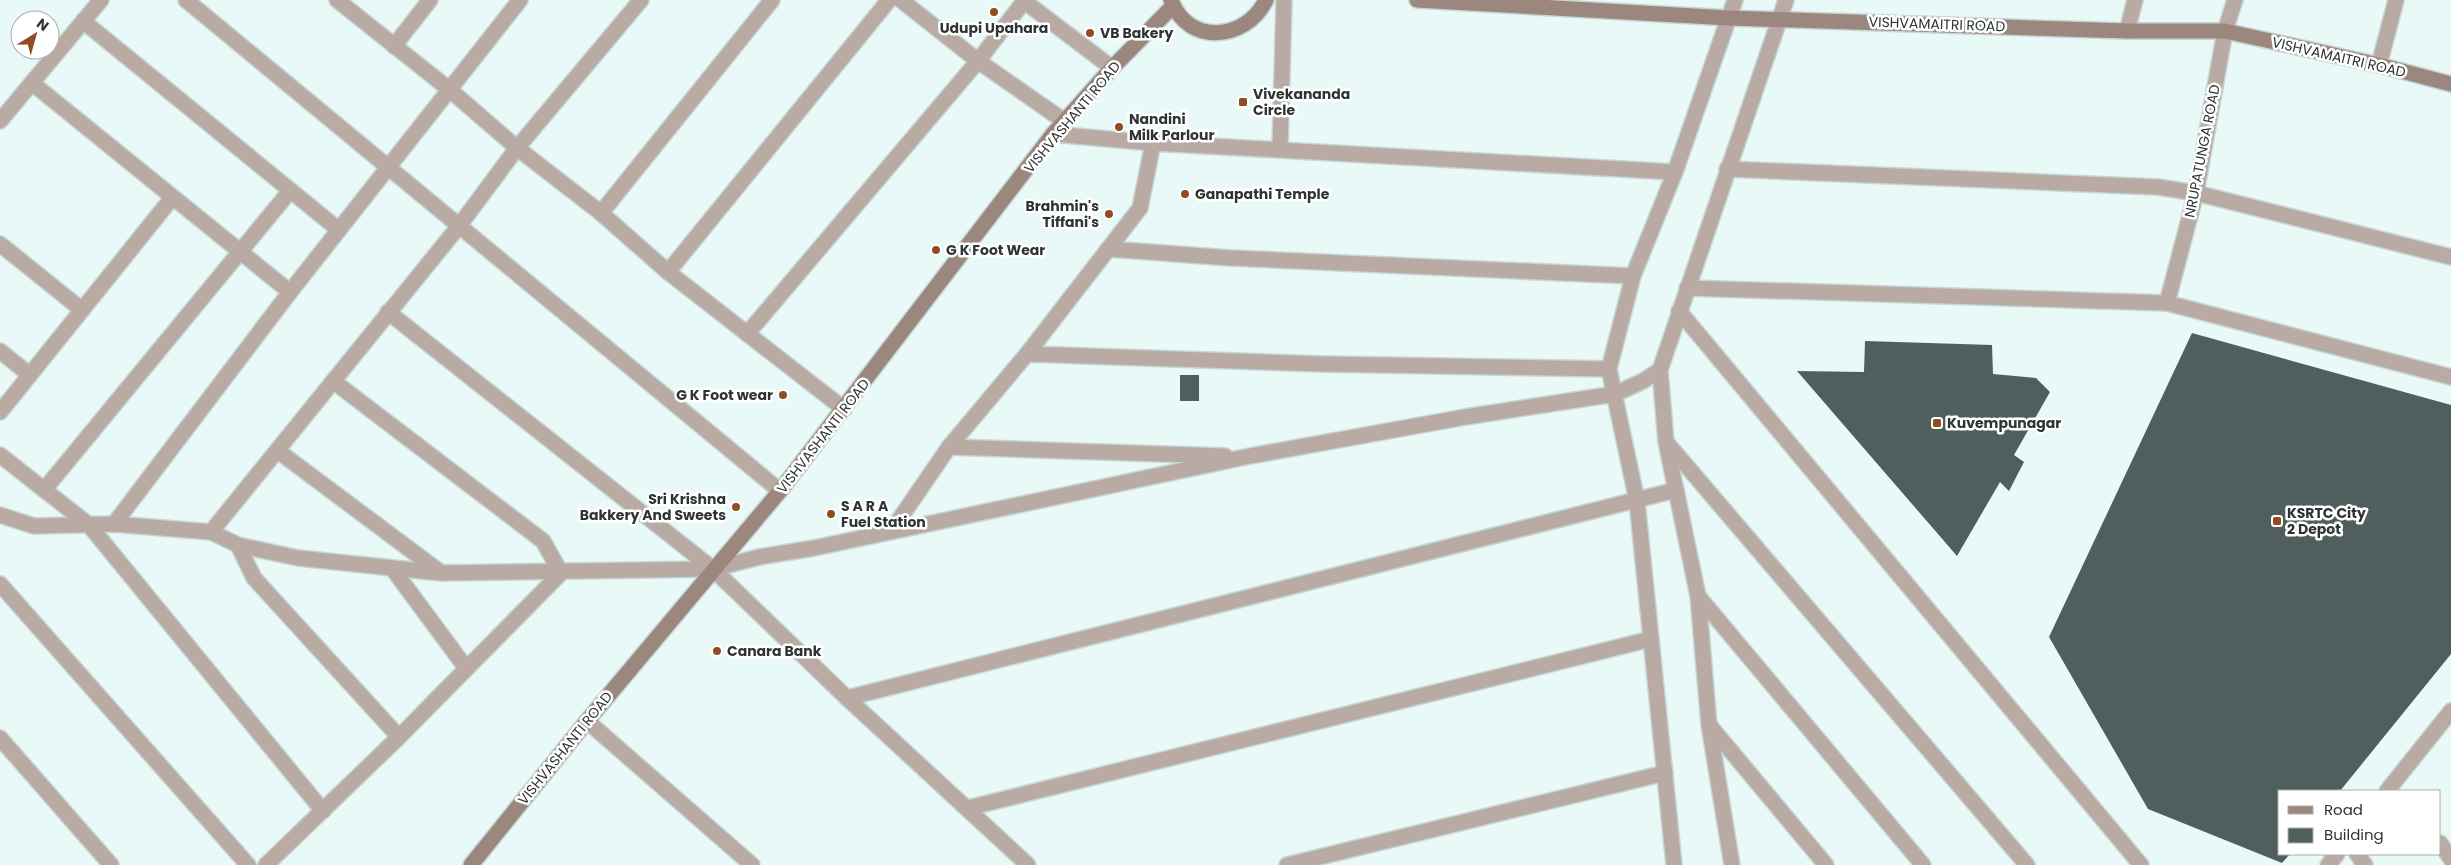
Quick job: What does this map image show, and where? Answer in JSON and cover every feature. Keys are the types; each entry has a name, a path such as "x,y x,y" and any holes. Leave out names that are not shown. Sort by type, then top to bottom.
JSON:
{"street":[{"path":"0,121 101,0"},
{"path":"186,0 780,492"},
{"path":"337,0 450,90 517,148 601,213 668,272 844,408"},
{"path":"394,46 430,0"},
{"path":"114,524 290,292 520,0"},
{"path":"211,532 459,226 517,148 641,0"},
{"path":"601,213 772,0"},
{"path":"668,272 889,0"},
{"path":"901,0 978,62 1064,121"},
{"path":"1172,3 1184,20 1199,29 1216,33 1232,31 1248,24 1260,12 1266,0"},
{"path":"1280,150 1284,0"},
{"name":"VISHVAMAITRI ROAD","path":"1417,0 1729,18 2127,31 2225,31 2379,65 2451,84"},
{"path":"1674,865 1637,501 1608,369 1634,276 1675,172 1735,0"},
{"path":"1732,865 1709,725 1698,596 1666,442 1660,370 1786,0"},
{"path":"2127,31 2135,0"},
{"name":"NRUPATUNGA ROAD","path":"2167,303 2196,193 2225,31 2235,0"},
{"path":"2379,65 2396,0"},
{"path":"747,334 978,62 1024,1 1112,68"},
{"name":"VISHVASHANTI ROAD","path":"475,864 587,721 713,569 780,492 1053,134 1172,3"},
{"path":"83,21 339,230"},
{"path":"32,83 290,292"},
{"path":"1053,134 1153,143 1675,172"},
{"path":"892,530 949,447 1027,354 1140,208 1153,143"},
{"path":"1727,170 2158,187 2196,193 2451,257"},
{"path":"44,490 290,191"},
{"path":"0,412 172,198"},
{"path":"0,244 82,310"},
{"path":"1108,249 1231,258 1634,276"},
{"path":"1687,288 2167,303 2451,377"},
{"path":"1680,311 2137,864 2156,865"},
{"path":"388,312 713,569 847,698 1028,865"},
{"path":"0,351 30,375"},
{"path":"1027,354 1323,364 1608,369"},
{"path":"0,515 34,526 114,524 211,532 238,545 298,558 441,573 713,569 1250,456 1465,417 1615,394 1643,381 1660,370"},
{"path":"333,381 543,541 562,572"},
{"path":"1666,442 2027,865"},
{"path":"949,447 1250,456"},
{"path":"278,451 441,573"},
{"path":"0,455 89,525 323,811"},
{"path":"847,698 1676,490"},
{"path":"238,545 254,578 399,737"},
{"path":"392,568 466,668"},
{"path":"266,865 399,737 562,572"},
{"path":"0,584 248,865"},
{"path":"1698,596 1924,865"},
{"path":"968,808 1651,639"},
{"path":"2395,788 2449,719"},
{"path":"587,721 752,865"},
{"path":"1709,725 1826,865"},
{"path":"0,738 111,865"},
{"path":"1287,865 1665,773"},
{"path":"2441,845 2451,859"}],"building":[{"name":"KSRTC City 2 Depot","path":"2192,333 2451,405 2451,654 2341,790 2278,790 2278,855 2289,855 2282,863 2148,809 2049,637"},
{"name":"Kuvempunagar","path":"1865,341 1992,345 1993,374 2036,378 2050,392 2014,455 2024,462 2009,491 2000,482 1957,556 1797,371 1864,372"},
{"path":"1180,375 1199,375 1199,401 1180,401"}],"place":[{"name":"Udupi Upahara","path":"994,12"},
{"name":"VB Bakery","path":"1090,33"},
{"name":"Vivekananda Circle","path":"1243,102"},
{"name":"Nandini Milk Parlour","path":"1119,127"},
{"name":"Ganapathi Temple","path":"1185,194"},
{"name":"Brahmin's Tiffani's","path":"1109,214"},
{"name":"G K Foot Wear","path":"936,250"},
{"name":"G K Foot wear","path":"783,395"},
{"name":"Kuvempunagar","path":"1937,423"},
{"name":"Sri Krishna Bakkery And Sweets","path":"736,507"},
{"name":"S A R A Fuel Station","path":"831,514"},
{"name":"KSRTC City 2 Depot","path":"2277,521"},
{"name":"Canara Bank","path":"717,651"}]}
